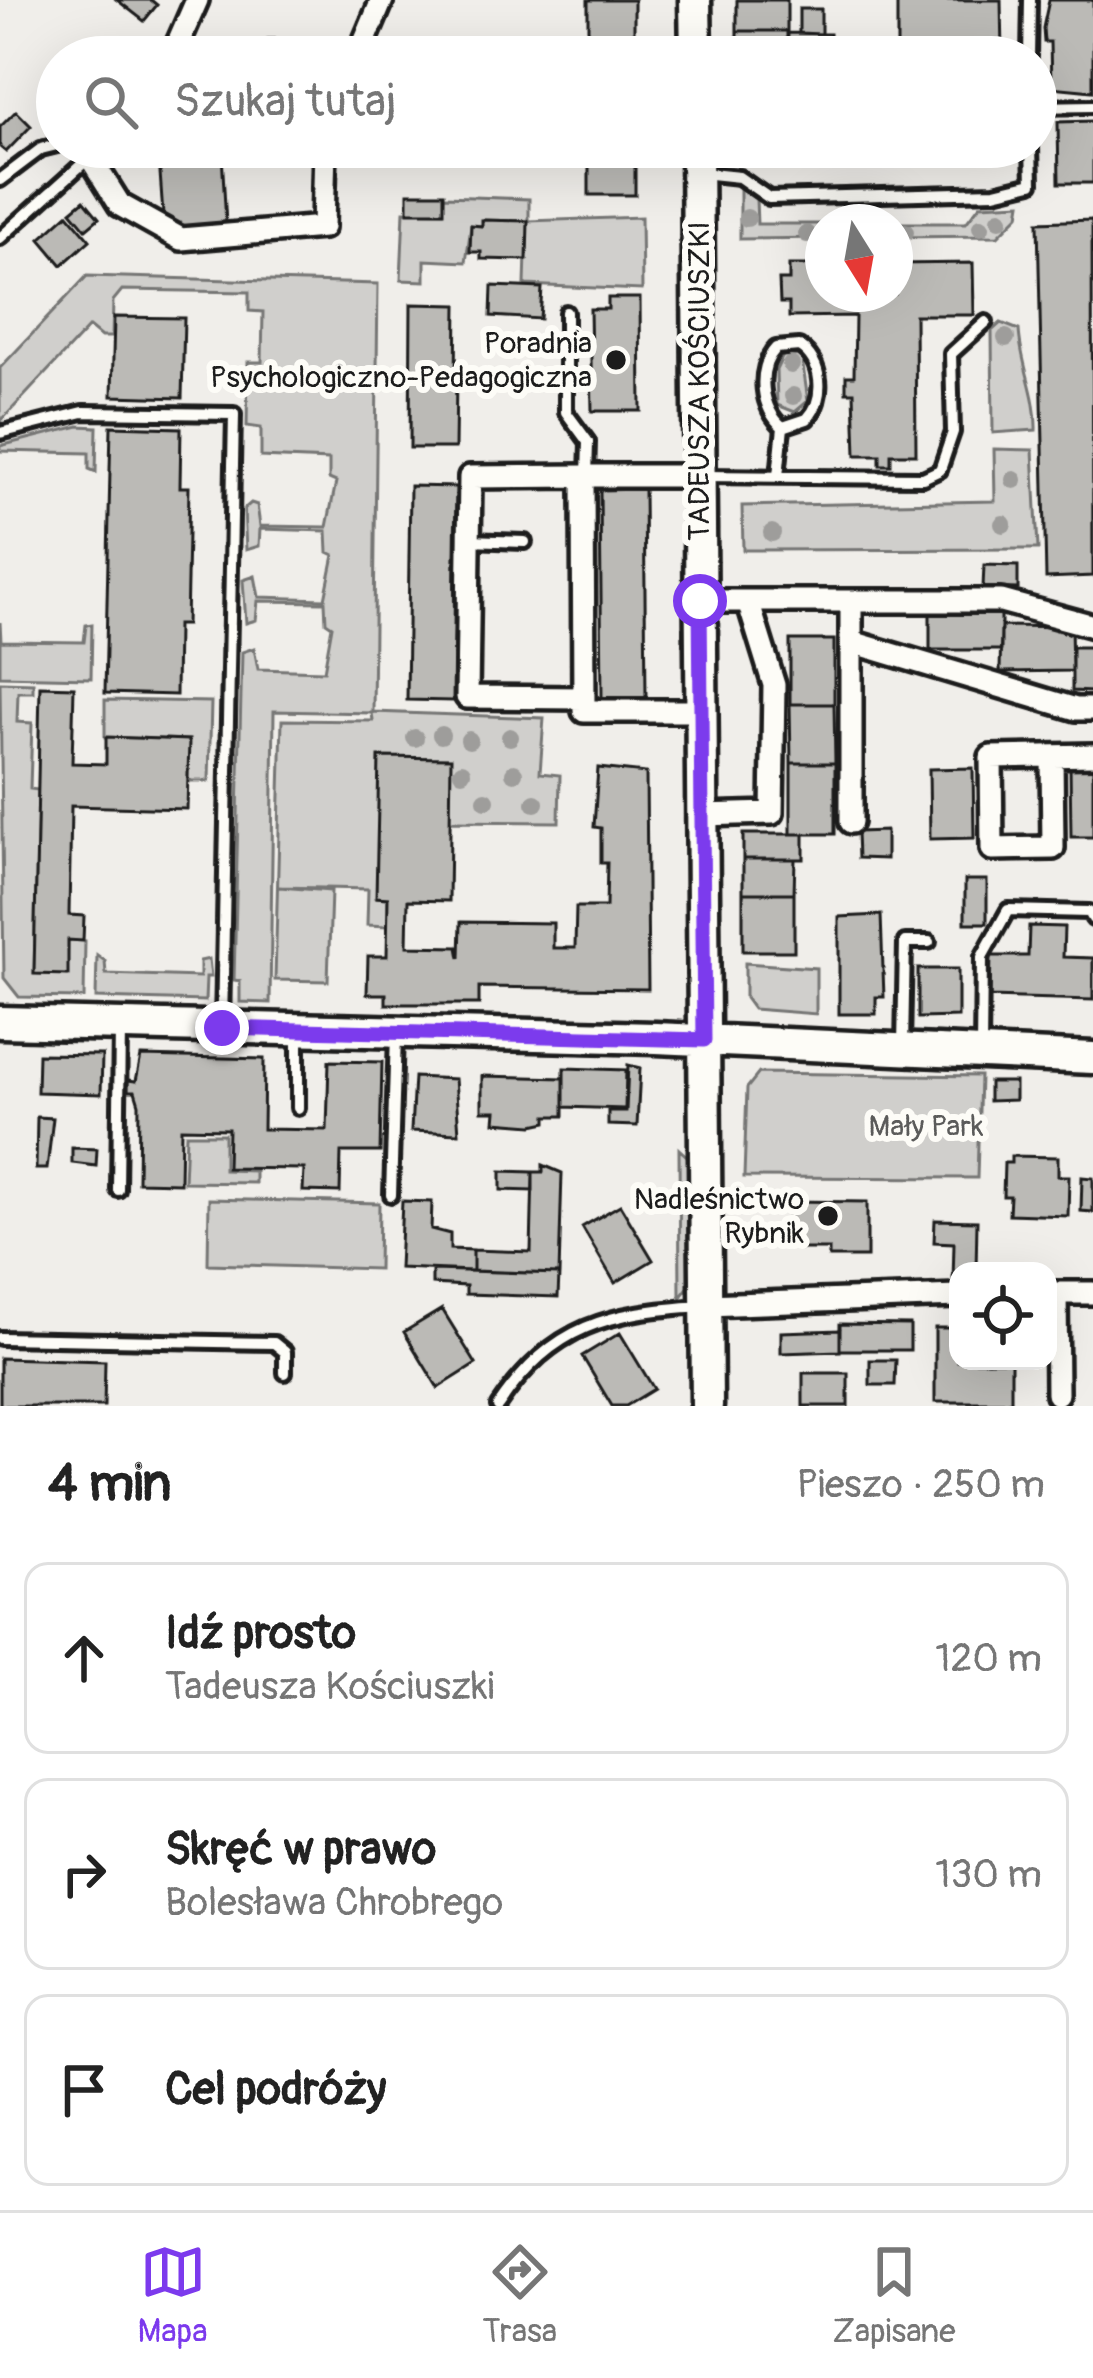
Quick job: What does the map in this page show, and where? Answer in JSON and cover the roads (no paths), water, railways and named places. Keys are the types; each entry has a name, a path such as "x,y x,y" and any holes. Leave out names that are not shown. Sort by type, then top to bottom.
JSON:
{"street":[{"path":"181,36 197,0"},
{"path":"367,36 382,0"},
{"path":"695,0 696,36"},
{"path":"99,168 120,206 165,233 198,241 323,227 324,168"},
{"name":"TADEUSZA KOŚCIUSZKI","path":"698,168 706,1406"},
{"path":"585,476 584,711 702,711"},
{"path":"584,698 467,698 470,477 700,476"},
{"path":"700,601 1001,602 1093,626"},
{"path":"702,815 772,813 774,685 748,601"},
{"path":"850,601 850,822"},
{"path":"852,642 1093,709"},
{"path":"1052,756 1053,848 992,849 991,757 1093,755"},
{"path":"0,1022 861,1040 903,1053 1093,1058"},
{"path":"1057,1293 1093,1293"},
{"path":"706,1306 949,1296"},
{"path":"1056,1370 1057,1394"}],"lane":[{"path":"1029,36 1030,0"},
{"path":"1057,107 1093,106"},
{"path":"0,180 36,158"},
{"path":"0,238 71,168"},
{"path":"718,168 769,198 994,192 1032,183 1032,168"},
{"path":"566,313 566,412 588,442 585,476"},
{"path":"700,476 923,478 940,470 951,448 951,354 986,322"},
{"path":"778,476 783,427 767,407 767,357 776,348 799,346 818,368 815,410 796,426 783,427"},
{"path":"0,433 83,412 234,414 222,1028"},
{"path":"470,540 525,542"},
{"path":"980,1055 982,957 1009,910 1089,912 1093,919"},
{"path":"903,1053 905,942 928,942"},
{"path":"118,1190 120,1025"},
{"path":"298,1029 298,1108"},
{"path":"391,1195 396,1031"},
{"path":"498,1406 539,1355 591,1323 632,1312 706,1306"},
{"path":"0,1338 274,1343 285,1352 285,1373"}],"place":[{"name":"Poradnia Psychologiczno-Pedagogiczna","path":"616,360"},
{"name":"Nadleśnictwo Rybnik","path":"828,1216"}],"park label":[{"name":"Mały Park","path":"926,1126"}]}
